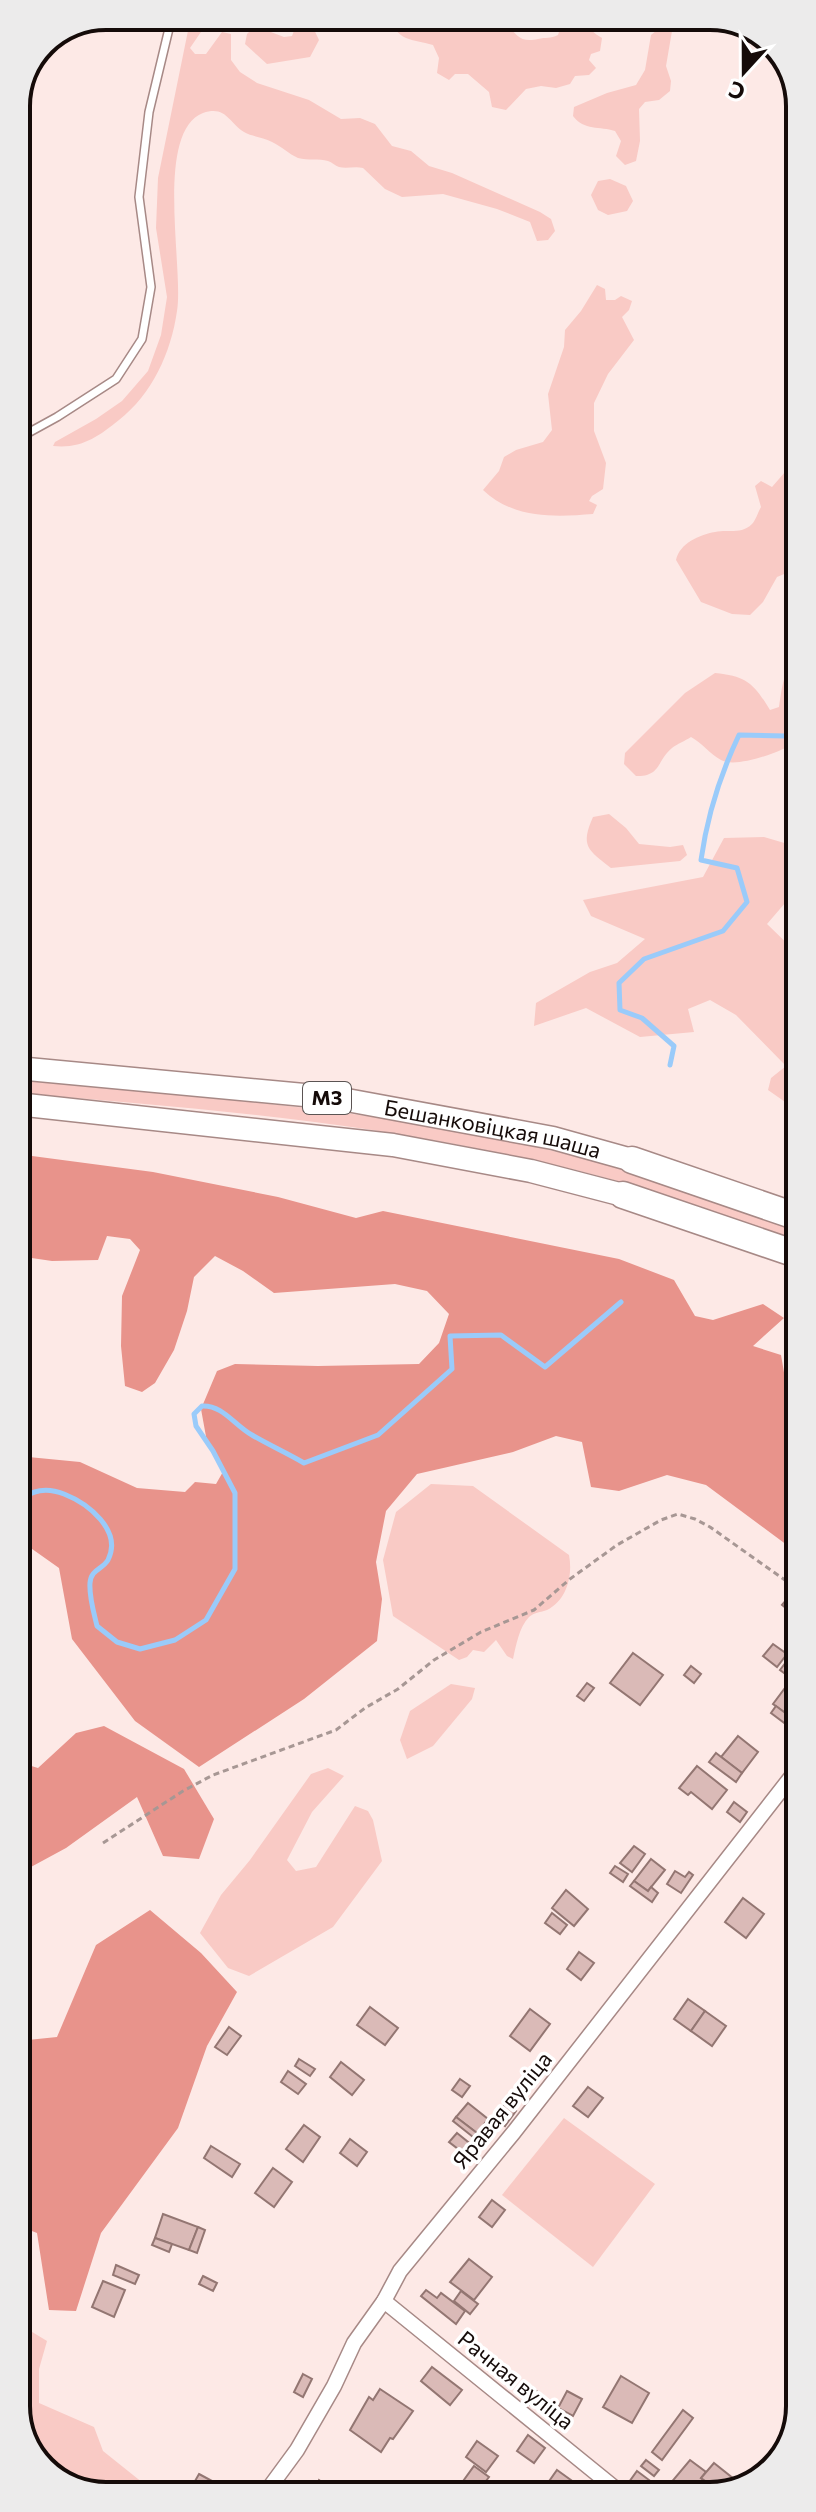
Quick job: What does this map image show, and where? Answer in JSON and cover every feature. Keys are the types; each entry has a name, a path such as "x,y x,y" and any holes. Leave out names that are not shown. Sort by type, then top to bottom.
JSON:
{"highway":[{"name":"М3","path":"632,1160 786,1213"},
{"name":"М3","path":"623,1195 786,1251"}],"main road":[{"name":"Бешанковіцкая шаша","path":"30,1069 336,1098 553,1138 632,1160"},
{"name":"Бешанковіцкая шаша","path":"30,1105 393,1145 531,1171 623,1195"}],"street":[{"name":"Яравая вуліца","path":"274,2482 297,2450 334,2386 354,2343 384,2301 400,2271 514,2132 786,1784"},
{"name":"Рачная вуліца","path":"384,2301 607,2482"}],"lane":[{"path":"30,432 116,379 142,339 151,287 139,197 149,112 169,30"}],"path":[{"path":"103,1843 213,1775 336,1730 398,1689 434,1660 481,1632 534,1610 617,1545 669,1517 678,1514 710,1527 786,1581"}],"shaded area":[{"path":"188,30 202,30 190,48 195,54 206,54 222,32 231,34 231,60 240,72 257,83 309,100 341,119 360,118 375,124 392,146 411,151 429,166 540,212 551,219 555,231 548,240 537,241 530,222 497,209 443,194 402,197 385,189 363,168 342,168 325,160 298,158 269,140 244,132 222,113 203,113 188,125 179,146 174,203 177,311 165,357 141,398 104,432 72,446 53,446 122,401 148,371 161,335 167,297 156,228 158,178"},
{"path":"251,30 292,36 294,30 314,30 319,40 310,57 267,64 245,44"},
{"path":"512,30 519,37 530,40 558,35 560,30 592,30 602,38 600,51 591,54 589,60 596,68 589,75 575,76 570,84 556,88 541,86 526,89 506,110 492,107 489,92 468,74 455,74 449,80 437,73 439,58 433,45 412,40 396,31"},
{"path":"657,30 672,31 666,66 671,81 670,91 659,100 645,102 639,109 640,141 636,161 625,165 616,156 621,141 615,131 582,124 573,116 574,107 636,85 645,70 651,35"},
{"path":"610,179 626,186 633,201 627,211 608,215 598,210 591,195 598,181"},
{"path":"597,285 605,289 606,300 621,296 632,301 622,317 634,340 608,374 594,403 594,431 606,463 603,489 589,501 597,505 593,514 564,516 521,511 483,490 499,471 504,457 543,442 552,430 548,394 564,347 565,330"},
{"path":"786,472 786,573 777,577 763,602 750,615 732,614 701,602 676,560 678,554 686,544 703,535 748,527 761,507 755,486 761,481 772,487"},
{"path":"715,673 735,676 748,683 770,710 779,707 786,673 786,747 782,749 760,758 728,762 717,758 691,737 672,748 650,774 636,776 624,764 625,753 685,693"},
{"path":"609,814 639,844 683,845 687,855 680,861 611,868 592,852 587,841 593,817"},
{"path":"764,837 786,843 786,902 767,924 786,942 786,1066 736,1015 710,1000 688,1009 694,1032 640,1037 586,1008 534,1026 536,1003 590,972 617,963 645,939 591,916 583,900 703,877 724,838"},
{"path":"786,1066 786,1103 768,1090 771,1078"},
{"path":"30,1081 369,1116 526,1144 605,1164 722,1201 786,1224 786,1238 630,1185 505,1154 365,1129 191,1108 30,1094"},
{"path":"30,1156 153,1172 278,1197 356,1218 383,1211 619,1259 674,1280 695,1316 713,1320 763,1304 784,1318 753,1346 781,1355 786,1384 786,1544 706,1485 667,1475 619,1491 591,1487 582,1442 556,1436 513,1452 417,1474 386,1511 376,1562 382,1599 377,1641 304,1699 199,1767 135,1721 72,1639 59,1568 30,1547 30,1457 80,1462 137,1488 185,1492 195,1482 216,1484 224,1470 207,1442 201,1409 217,1371 235,1364 419,1364 439,1343 449,1314 427,1291 395,1284 274,1293 215,1256 194,1277 174,1350 155,1383 142,1392 125,1386 121,1346 122,1296 140,1250 130,1239 107,1236 98,1260 52,1261 30,1258"},
{"path":"431,1484 473,1486 569,1555 569,1579 564,1593 554,1606 529,1617 518,1637 513,1659 507,1656 496,1640 484,1652 473,1650 459,1660 393,1616 383,1560 396,1512"},
{"path":"451,1684 475,1688 472,1699 433,1746 407,1759 400,1740 410,1711"},
{"path":"104,1726 184,1769 214,1819 199,1859 163,1856 137,1797 66,1848 30,1868 30,1766 38,1768 76,1733"},
{"path":"328,1768 344,1776 312,1812 287,1860 296,1871 316,1867 355,1806 368,1811 373,1820 382,1861 333,1927 249,1976 228,1968 200,1933 221,1895 311,1774"},
{"path":"150,1910 201,1953 237,1992 207,2046 178,2128 101,2233 76,2311 49,2310 37,2233 30,2230 30,2040 57,2037 96,1945"},
{"path":"564,2118 655,2184 593,2267 502,2195"},
{"path":"30,2331 47,2341 39,2369 39,2403 94,2427 103,2451 142,2482 101,2482 77,2476 52,2460 38,2440 30,2406"}],"building":[{"path":"773,1644 786,1653 777,1667 763,1656"},
{"path":"633,1653 663,1675 640,1705 610,1683"},
{"path":"691,1666 701,1674 694,1683 684,1675"},
{"path":"587,1683 594,1688 584,1701 577,1696"},
{"path":"785,1688 786,1689 786,1714 773,1704"},
{"path":"776,1706 786,1714 786,1724 771,1713"},
{"path":"738,1736 758,1752 742,1773 721,1757"},
{"path":"716,1753 742,1773 736,1782 709,1762"},
{"path":"697,1766 727,1790 712,1809 691,1792 688,1795 679,1788"},
{"path":"734,1802 747,1812 740,1822 727,1812"},
{"path":"634,1846 645,1854 632,1872 620,1863"},
{"path":"651,1859 665,1870 648,1891 634,1881"},
{"path":"615,1866 628,1874 623,1882 610,1873"},
{"path":"675,1871 685,1877 689,1872 693,1875 681,1893 667,1884"},
{"path":"634,1881 648,1891 651,1887 658,1893 652,1902 630,1886"},
{"path":"566,1890 588,1909 574,1926 552,1908"},
{"path":"743,1898 764,1914 746,1938 725,1922"},
{"path":"552,1913 567,1925 560,1934 545,1923"},
{"path":"579,1952 594,1963 581,1980 567,1969"},
{"path":"688,1999 705,2011 691,2031 674,2019"},
{"path":"370,2007 398,2028 385,2045 357,2025"},
{"path":"530,2009 550,2024 530,2051 510,2036"},
{"path":"705,2011 726,2026 712,2046 691,2031"},
{"path":"229,2027 241,2036 227,2055 215,2047"},
{"path":"299,2059 315,2069 310,2076 295,2066"},
{"path":"341,2062 364,2080 352,2095 330,2077"},
{"path":"288,2071 306,2084 298,2094 281,2082"},
{"path":"460,2079 470,2086 462,2097 452,2090"},
{"path":"588,2087 603,2098 588,2117 573,2106"},
{"path":"468,2103 488,2119 477,2133 456,2117"},
{"path":"506,2103 516,2111 505,2126 494,2118"},
{"path":"456,2117 477,2133 473,2137 453,2121"},
{"path":"304,2125 320,2137 303,2162 286,2149"},
{"path":"457,2133 473,2146 466,2155 449,2142"},
{"path":"350,2139 367,2152 357,2166 340,2153"},
{"path":"211,2146 240,2164 232,2177 204,2158"},
{"path":"273,2168 292,2182 274,2207 255,2193"},
{"path":"492,2200 505,2210 492,2227 479,2217"},
{"path":"163,2214 198,2227 189,2250 155,2238"},
{"path":"198,2227 205,2230 197,2253 189,2250"},
{"path":"155,2238 172,2244 169,2252 152,2245"},
{"path":"469,2259 492,2277 474,2300 450,2282"},
{"path":"116,2265 139,2275 135,2284 113,2275"},
{"path":"203,2276 217,2283 213,2291 199,2284"},
{"path":"103,2281 125,2290 114,2317 92,2307"},
{"path":"426,2290 437,2298 441,2293 465,2311 456,2324 421,2296"},
{"path":"461,2291 478,2304 470,2314 454,2301"},
{"path":"432,2367 462,2390 450,2405 421,2381"},
{"path":"303,2374 312,2379 303,2397 294,2392"},
{"path":"621,2376 649,2393 632,2423 603,2407"},
{"path":"533,2388 540,2394 530,2405 524,2400"},
{"path":"380,2389 413,2411 381,2452 350,2430 369,2397 373,2400"},
{"path":"567,2391 582,2399 573,2416 558,2408"},
{"path":"683,2410 693,2418 662,2460 652,2452"},
{"path":"528,2435 545,2448 534,2463 517,2451"},
{"path":"477,2441 498,2456 486,2472 466,2457"},
{"path":"646,2460 659,2470 654,2476 641,2466"},
{"path":"690,2460 706,2472 701,2478 706,2482 672,2482"},
{"path":"714,2463 733,2478 706,2482 701,2478"},
{"path":"474,2466 489,2477 485,2482 462,2482"},
{"path":"557,2470 574,2482 548,2482"},
{"path":"637,2471 652,2482 629,2482"},
{"path":"199,2474 214,2482 194,2482"}],"waterway":[{"path":"670,1065 674,1046 642,1018 620,1010 619,983 644,959 723,931 747,902 737,868 701,860 707,828 715,796 739,735 786,736"},
{"path":"30,1494 45,1490 73,1498 92,1511 107,1528 111,1538 108,1560 95,1572 90,1583 97,1626 117,1642 140,1649 175,1640 206,1620 235,1569 235,1493 196,1426 194,1414 202,1406 222,1412 252,1435 304,1463 378,1435 452,1369 450,1336 501,1335 545,1367 621,1302"}]}
